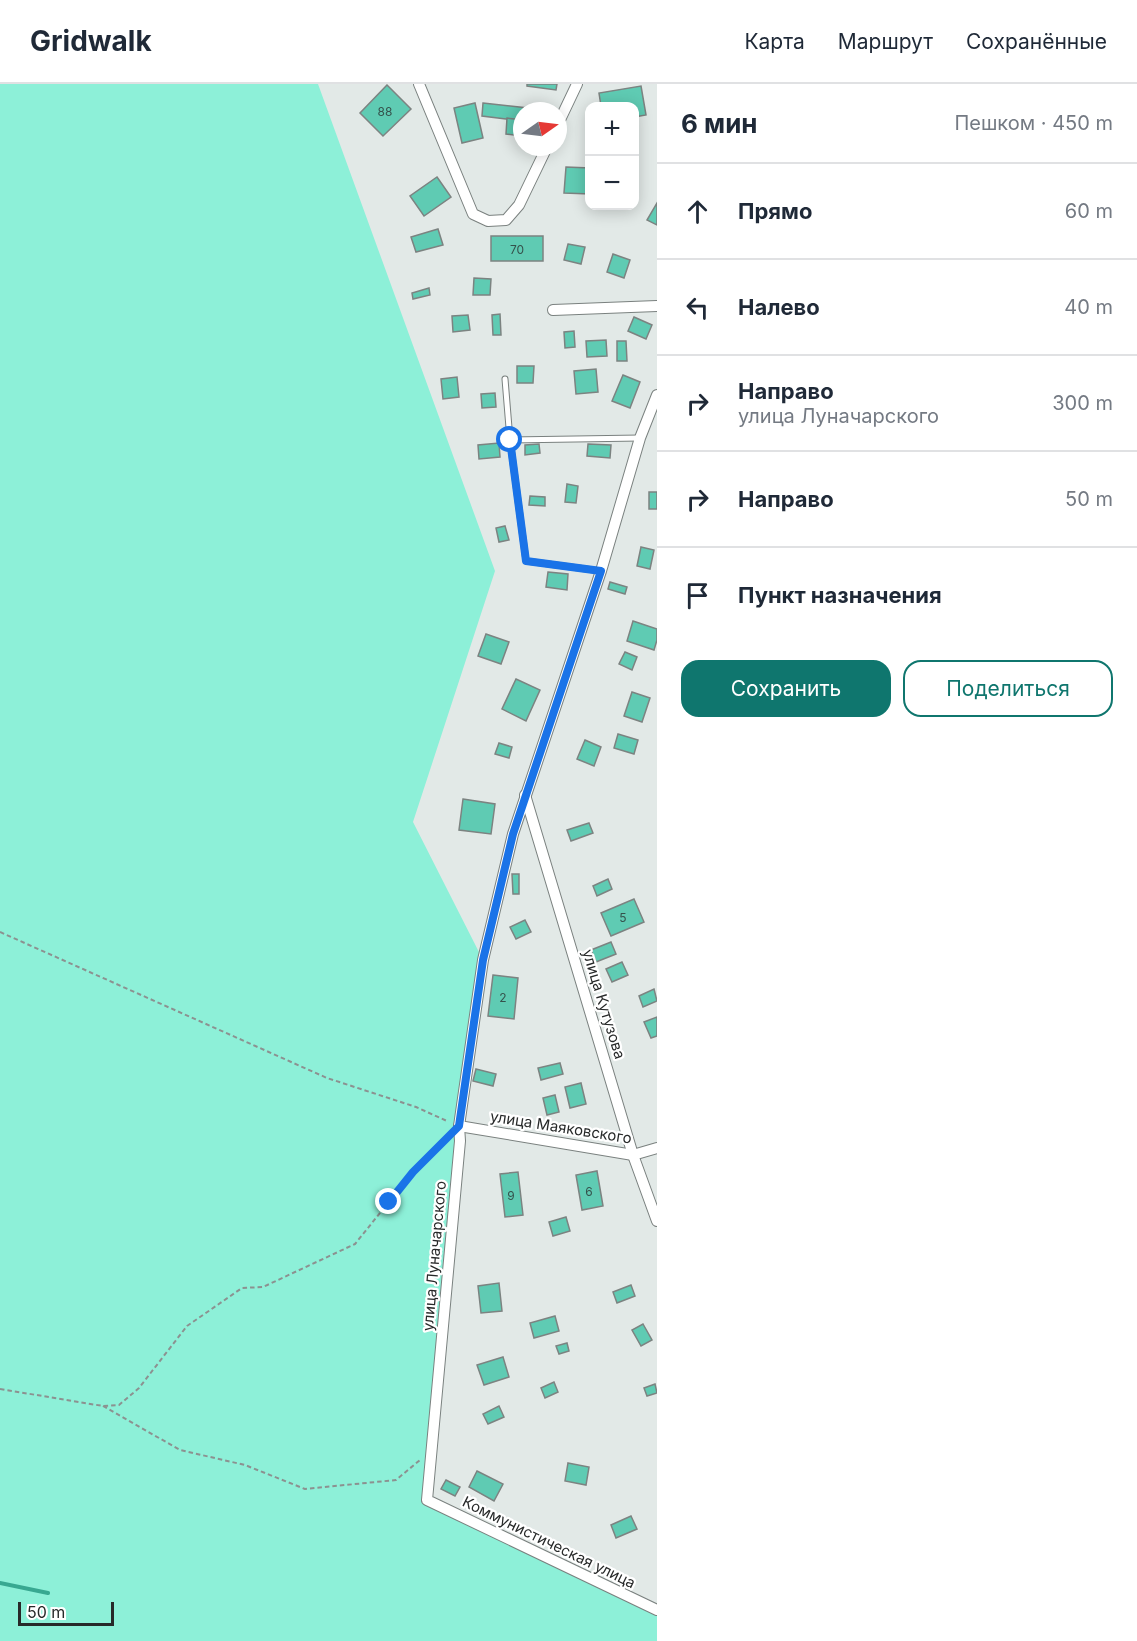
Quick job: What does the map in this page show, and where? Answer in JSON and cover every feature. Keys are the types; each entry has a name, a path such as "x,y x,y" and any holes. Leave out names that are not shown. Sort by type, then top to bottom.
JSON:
{"street":[{"path":"419,84 473,214 488,222 506,220 519,205 543,156"},
{"path":"567,105 577,84"},
{"path":"553,310 657,306"},
{"name":"улица Луначарского","path":"427,1500 460,1141 459,1126 483,960 513,834 525,795 601,571 640,438 657,395"},
{"name":"улица Кутузова","path":"525,795 633,1155 657,1221"},
{"name":"улица Маяковского","path":"459,1126 633,1155 657,1148"},
{"name":"Коммунистическая улица","path":"427,1500 657,1610"}],"lane":[{"path":"505,380 510,440 526,561 601,571"},
{"path":"510,440 640,438"}],"path":[{"path":"0,932 327,1078 416,1107 459,1126 413,1172 355,1244 263,1287 242,1288 187,1326 139,1388 119,1405 103,1406 0,1389"},
{"path":"103,1406 180,1450 245,1465 305,1489 396,1480 432,1450"}],"green space":[{"path":"0,84 318,84 495,571 413,822 483,960 459,1126 427,1500 657,1610 657,1641 0,1641"}],"building":[{"path":"527,84 557,84 556,90 527,86"},
{"path":"387,85 411,109 383,136 360,113"},
{"path":"641,86 646,115 639,116 639,102 600,102 599,93"},
{"path":"475,103 483,138 462,143 454,108"},
{"path":"483,103 513,106 513,120 482,116"},
{"path":"507,118 513,119 513,135 506,134"},
{"path":"566,167 585,168 585,194 564,193"},
{"path":"437,177 451,197 424,216 410,196"},
{"path":"657,203 657,225 647,220"},
{"path":"438,229 443,245 416,252 411,237"},
{"path":"491,236 543,236 543,261 491,261"},
{"path":"568,244 585,247 581,264 564,260"},
{"path":"613,254 630,260 624,278 607,272"},
{"path":"474,278 491,279 490,295 473,295"},
{"path":"429,288 430,295 413,299 412,293"},
{"path":"500,314 501,335 493,335 492,315"},
{"path":"468,315 470,330 453,332 452,316"},
{"path":"634,317 652,325 646,339 628,331"},
{"path":"574,331 575,347 565,348 564,332"},
{"path":"606,340 607,356 587,357 586,341"},
{"path":"617,341 626,341 627,361 617,361"},
{"path":"517,366 534,366 533,383 517,383"},
{"path":"596,369 598,392 576,394 574,371"},
{"path":"623,375 640,382 630,408 612,401"},
{"path":"457,377 459,397 443,399 441,379"},
{"path":"495,393 496,407 482,408 481,394"},
{"path":"499,443 500,457 479,459 478,445"},
{"path":"539,444 540,453 525,455 525,445"},
{"path":"588,444 611,445 610,458 587,456"},
{"path":"567,484 578,486 576,503 565,502"},
{"path":"649,492 657,492 657,509 649,509"},
{"path":"530,496 545,497 545,506 529,505"},
{"path":"505,526 509,540 499,542 496,528"},
{"path":"641,547 654,550 650,569 637,566"},
{"path":"548,572 568,574 567,590 546,587"},
{"path":"610,582 627,587 625,594 608,589"},
{"path":"633,621 657,629 654,650 627,641"},
{"path":"486,634 509,642 501,664 478,656"},
{"path":"625,652 637,657 632,670 619,664"},
{"path":"516,679 540,690 526,721 502,709"},
{"path":"632,692 650,698 642,722 624,716"},
{"path":"618,734 638,740 634,754 614,748"},
{"path":"585,740 601,747 594,766 577,759"},
{"path":"499,743 512,747 509,758 495,754"},
{"path":"463,799 495,804 491,834 459,830"},
{"path":"589,823 593,833 571,841 567,830"},
{"path":"512,874 519,874 519,894 513,894"},
{"path":"608,879 612,889 597,896 593,886"},
{"path":"634,899 644,922 611,936 601,913"},
{"path":"525,920 531,932 516,939 510,927"},
{"path":"611,942 616,954 596,962 591,950"},
{"path":"622,962 628,975 612,982 606,969"},
{"path":"493,975 518,978 514,1019 488,1016"},
{"path":"654,989 657,1001 643,1007 639,996"},
{"path":"657,1017 657,1036 651,1038 644,1022"},
{"path":"560,1063 563,1074 541,1080 538,1068"},
{"path":"476,1069 496,1074 493,1086 473,1081"},
{"path":"581,1083 586,1104 570,1108 565,1087"},
{"path":"555,1095 559,1112 547,1115 543,1098"},
{"path":"597,1171 603,1206 582,1210 576,1175"},
{"path":"518,1172 523,1215 505,1217 500,1174"},
{"path":"566,1217 570,1231 553,1236 549,1222"},
{"path":"499,1283 502,1311 481,1313 478,1286"},
{"path":"631,1285 635,1296 617,1303 613,1292"},
{"path":"555,1316 559,1331 534,1338 530,1323"},
{"path":"643,1324 652,1340 641,1346 632,1330"},
{"path":"567,1343 569,1351 559,1354 556,1346"},
{"path":"503,1357 509,1377 484,1385 477,1365"},
{"path":"554,1382 558,1392 545,1398 541,1388"},
{"path":"655,1384 657,1393 647,1396 644,1388"},
{"path":"499,1406 504,1417 488,1424 483,1414"},
{"path":"568,1463 589,1467 586,1485 565,1481"},
{"path":"477,1471 503,1484 494,1501 469,1487"},
{"path":"446,1480 460,1487 455,1496 441,1489"},
{"path":"631,1516 637,1529 616,1538 611,1525"}],"waterway":[{"path":"0,1583 48,1593"}],"route":[{"path":"389,1202 413,1172 459,1126 483,960 513,834 601,571 526,561 510,440"}]}
